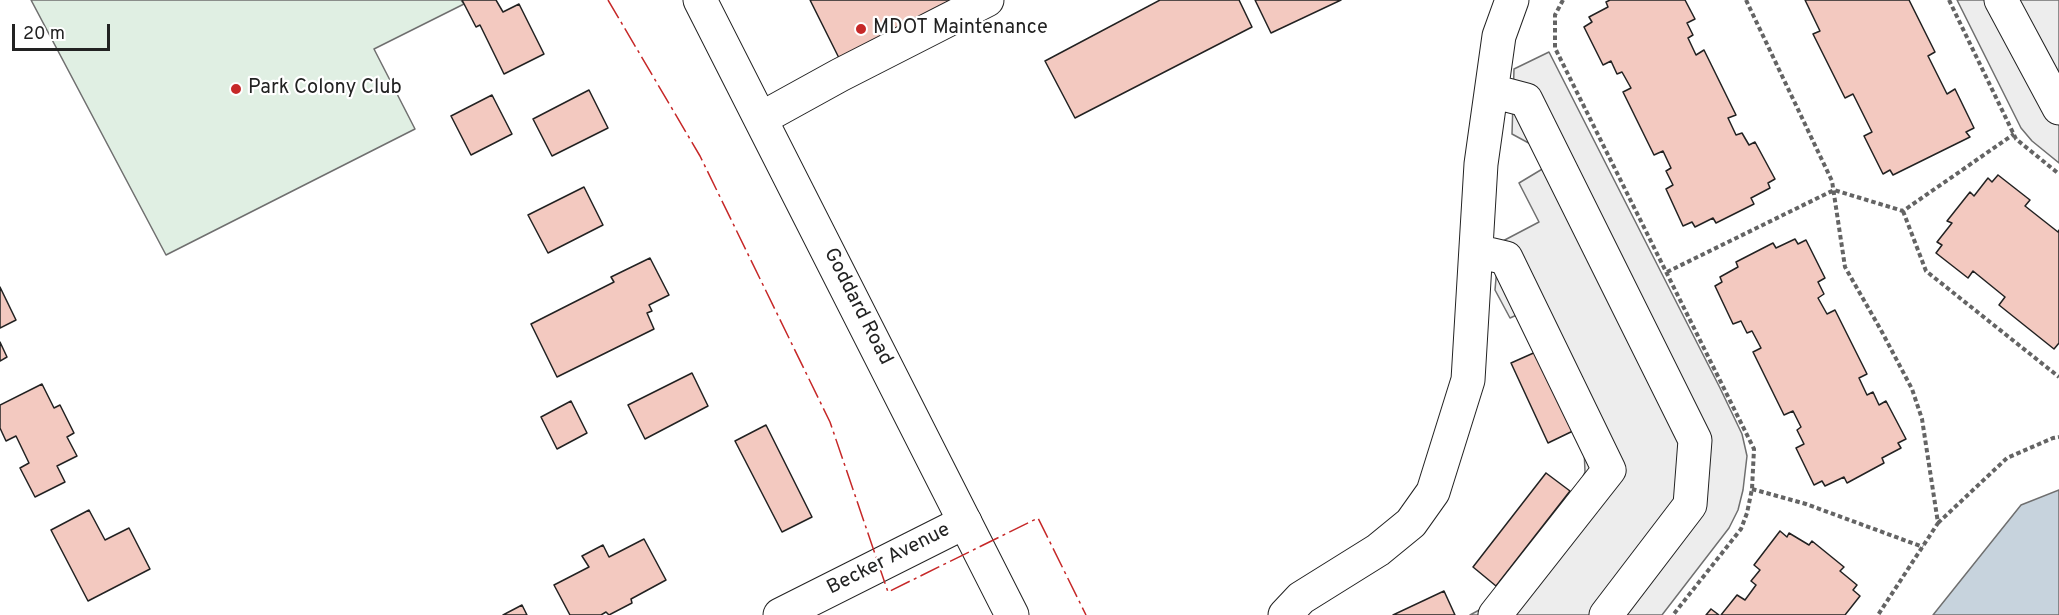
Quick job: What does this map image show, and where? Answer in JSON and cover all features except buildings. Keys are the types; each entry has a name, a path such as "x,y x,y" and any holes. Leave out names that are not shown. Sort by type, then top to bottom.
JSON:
{"main road":[{"name":"Goddard Road","path":"700,0 762,118 1012,615"},
{"path":"762,118 840,75 987,0"},
{"path":"1285,615 1301,598 1378,550 1411,523 1433,492 1468,380 1481,164 1499,36 1512,0"},
{"path":"2001,0 2059,108"},
{"path":"1492,91 1526,99 1695,440 1690,505 1606,615"},
{"path":"1476,251 1506,258 1609,470 1495,615"},
{"name":"Becker Avenue","path":"780,615 965,522"}],"path":[{"path":"1746,0 1832,181 1845,267 1912,390 1922,419 1938,523"},
{"path":"1949,0 2016,139 2059,174"},
{"path":"1904,211 2014,134"},
{"path":"1667,272 1834,190 1904,211"},
{"path":"1904,211 1926,271 2059,377"},
{"path":"1878,615 1938,523 2007,458 2059,437"},
{"path":"1752,489 1806,504 1923,547"}],"green space":[{"name":"Park Colony Club","path":"31,0 461,0 464,4 374,49 415,129 166,255"}],"shaded area":[{"path":"1957,0 2059,0 2059,163 2032,141 2021,128"},
{"path":"1549,52 1720,388 1742,434 1747,456 1738,510 1729,528 1662,615 1470,615 1483,608 1581,481 1585,472 1584,448 1519,314 1510,318 1495,290 1499,243 1539,222 1519,183 1544,168 1536,147 1512,134 1514,69"},
{"path":"2059,490 2059,615 1933,615 2021,505"}],"power":[{"path":"608,0 700,156 830,422 888,592 1038,518 1086,615"}],"place":[{"name":"MDOT Maintenance","path":"861,29"},
{"name":"Park Colony Club","path":"236,89"}]}
